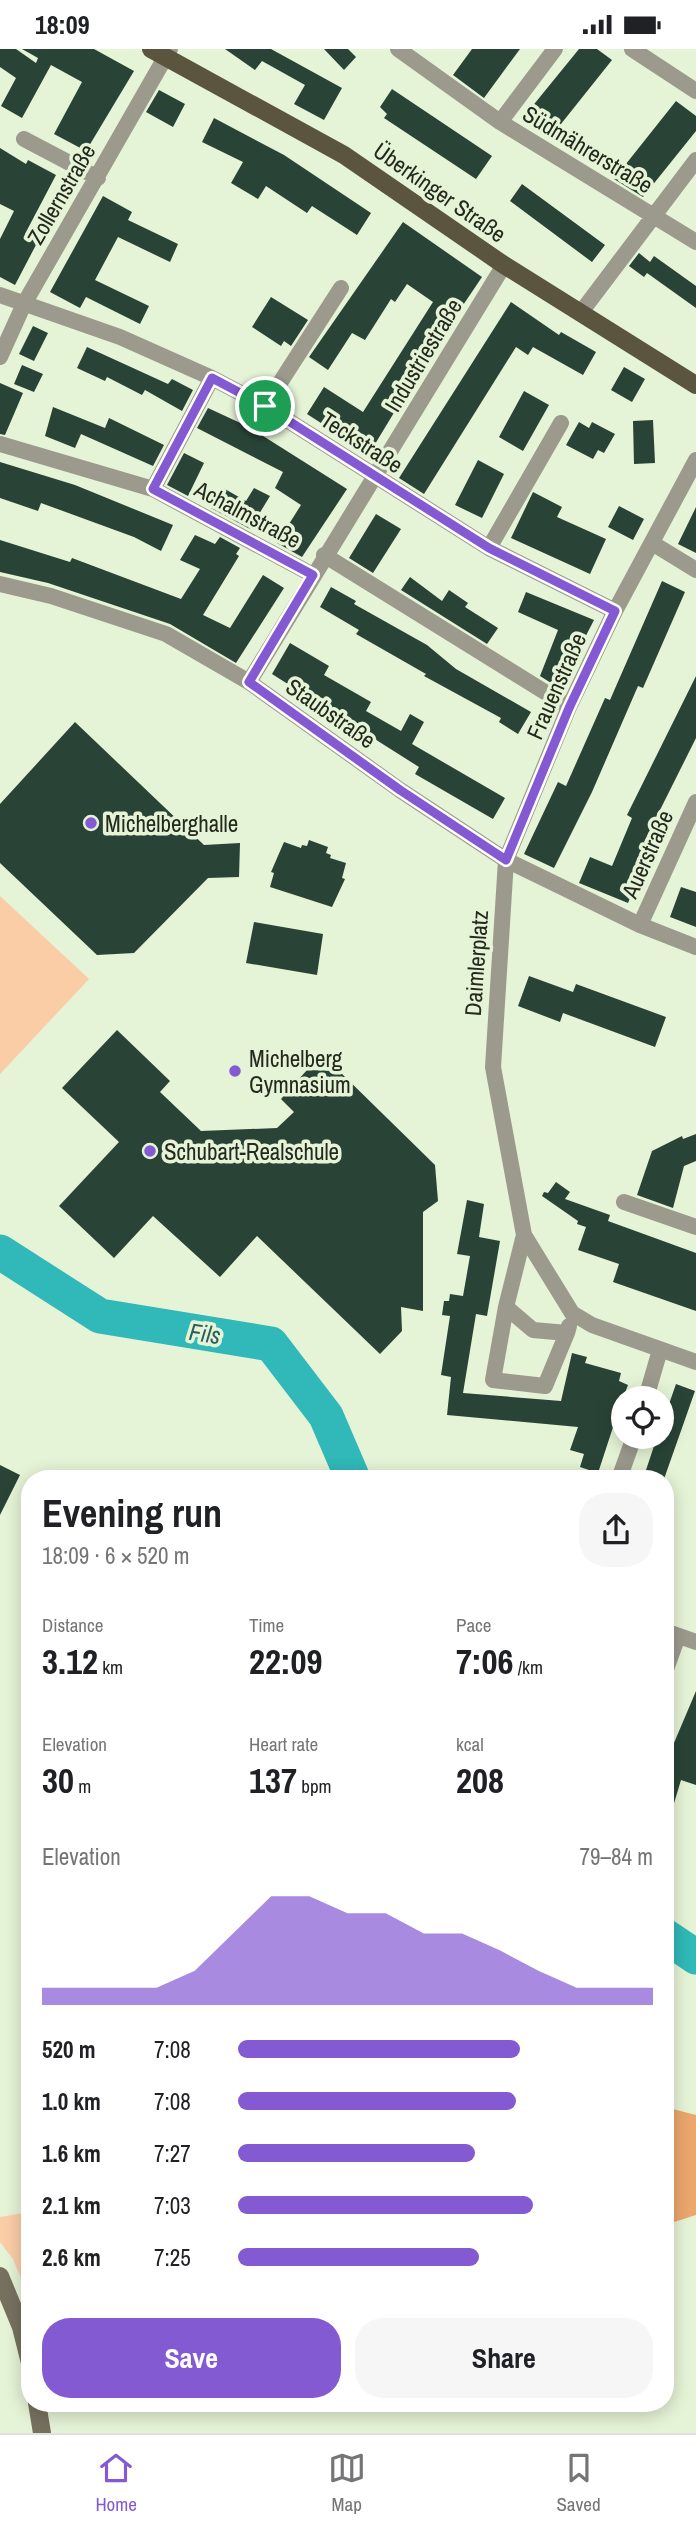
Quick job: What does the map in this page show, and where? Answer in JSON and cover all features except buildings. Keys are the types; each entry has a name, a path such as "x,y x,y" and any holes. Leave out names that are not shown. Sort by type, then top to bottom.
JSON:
{"main road":[{"name":"Überkinger Straße","path":"162,51 344,155 504,265 582,311 696,385"}],"street":[{"name":"Südmährerstraße","path":"398,49 500,122 696,242"},
{"name":"Südmährerstraße","path":"500,122 555,49"},
{"path":"632,49 696,91"},
{"name":"Zollernstraße","path":"0,357 24,304 98,178 162,51"},
{"path":"24,139 98,178"},
{"name":"Südmährerstraße","path":"582,311 696,160"},
{"name":"Industriestraße","path":"249,682 324,555 376,478 504,265"},
{"path":"265,406 341,288"},
{"name":"Teckstraße","path":"0,295 120,337 212,378 265,406 489,548 615,611"},
{"path":"153,489 212,378"},
{"path":"489,548 561,423"},
{"name":"Achalmstraße","path":"0,444 153,489 313,575"},
{"name":"Frauenstraße","path":"506,860 569,708 615,611 696,460"},
{"path":"652,543 696,570"},
{"name":"Achalmstraße","path":"324,555 569,708"},
{"name":"Staubstraße","path":"0,584 51,596 166,634 249,682 400,790 506,860"},
{"name":"Auerstraße","path":"640,925 696,802"},
{"path":"506,860 640,925 696,947"},
{"name":"Daimlerplatz","path":"506,860 493,1067 524,1235"},
{"path":"624,1202 696,1227"},
{"path":"524,1235 506,1307 493,1380 545,1387 567,1333 572,1313"},
{"path":"524,1235 572,1313 592,1325 696,1362"},
{"path":"506,1307 533,1330 567,1333"},
{"path":"650,1386 660,1350"},
{"path":"622,1470 630,1449"},
{"path":"674,1635 696,1641"},
{"path":"0,2276 21,2327"},
{"path":"38,2412 42,2433"}],"shaded area":[{"path":"0,896 89,979 0,1074"},
{"path":"674,2109 696,2115 696,2215 674,2222"},
{"path":"21,2214 21,2278 13,2259 0,2242 0,2217"}],"waterway":[{"name":"Fils","path":"0,1252 100,1316 271,1344 326,1416 349,1470"},
{"name":"Fils","path":"674,1942 696,1957"}],"place":[{"name":"Michelberghalle","path":"91,823"},
{"name":"Michelberg Gymnasium","path":"235,1071"},
{"name":"Schubart-Realschule","path":"150,1151"}],"route":[{"path":"212,378 265,406 489,548 615,611 569,708 506,860 400,790 249,682 313,575 153,489 212,378"}]}
